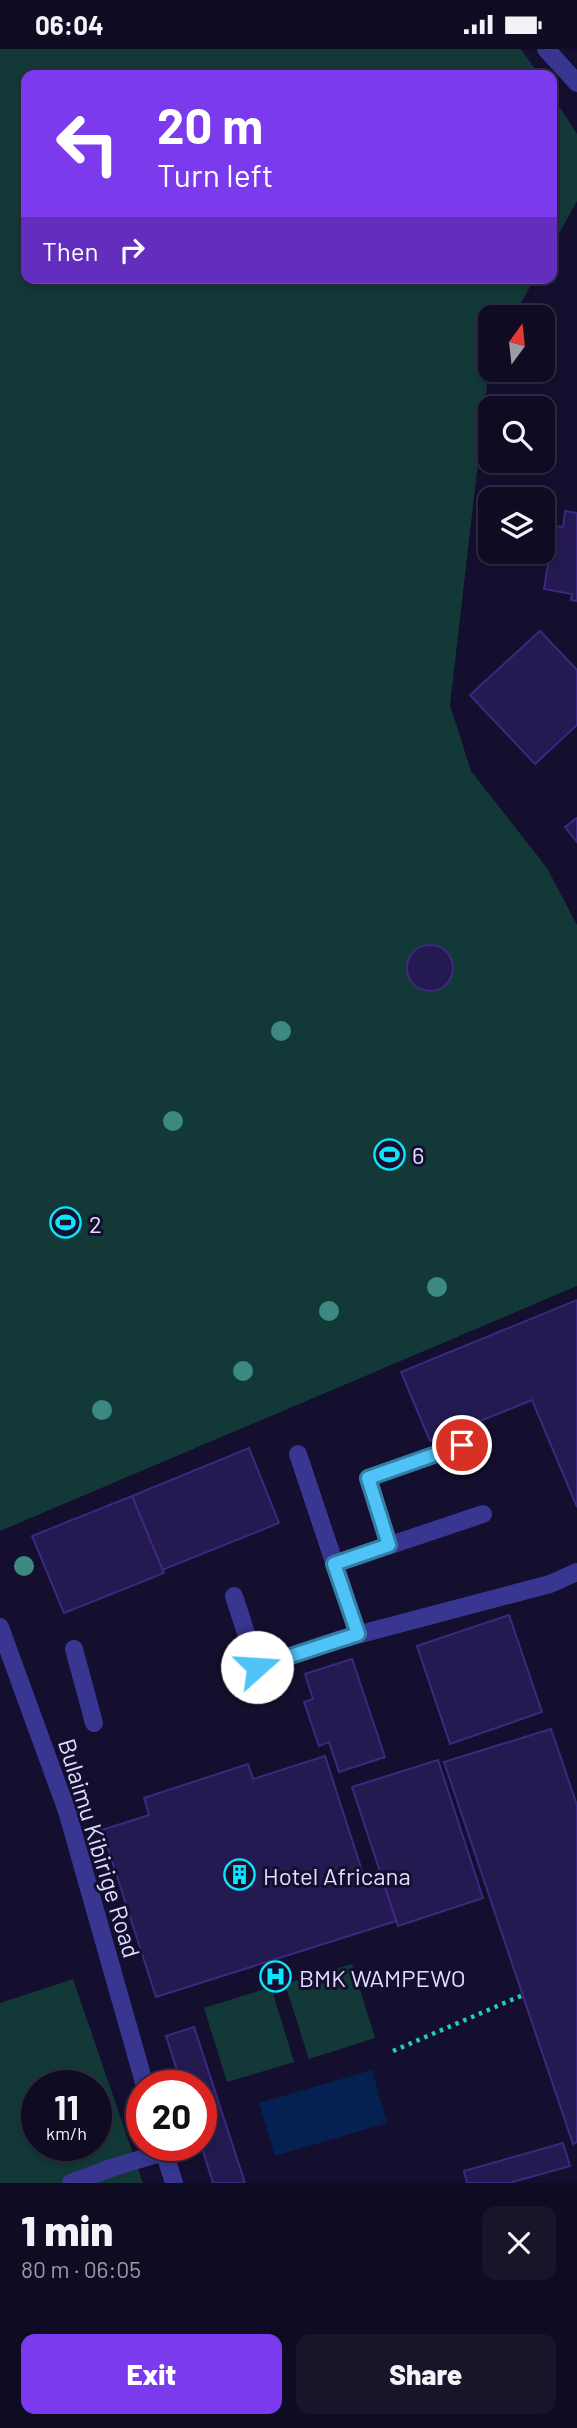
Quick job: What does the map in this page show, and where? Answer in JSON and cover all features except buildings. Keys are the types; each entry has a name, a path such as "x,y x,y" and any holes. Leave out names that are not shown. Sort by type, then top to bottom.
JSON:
{"street":[{"path":"546,49 577,83"},
{"path":"389,1545 368,1478 462,1445"},
{"path":"298,1454 358,1634"},
{"path":"334,1564 483,1514"},
{"path":"234,1596 257,1667 358,1634 550,1584 577,1573"},
{"name":"Bulaimu Kibirige Road","path":"0,1627 67,1811 140,2070"},
{"path":"74,1649 94,1723"},
{"path":"71,2183 130,2161"},
{"path":"167,2161 174,2183"}],"path":[{"path":"393,2051 523,1995"}],"green space":[{"path":"0,49 521,49 536,70 21,70 21,284 532,284 520,305 478,305 478,382 487,382 486,396 478,396 478,463 450,705 471,771 547,868 577,925 577,1286 0,1531"},
{"path":"557,103 577,134 577,201 557,237"},
{"path":"352,1964 375,2038 309,2059 285,1984"},
{"path":"73,1979 104,2070 21,2070 21,2161 112,2161 112,2093 126,2133 126,2161 135,2161 143,2183 0,2183 0,2003"},
{"path":"271,1987 294,2062 227,2082 204,2008"}],"water":[{"path":"372,2070 387,2123 275,2156 259,2103"}],"place":[{"name":"6","path":"389,1154"},
{"name":"2","path":"66,1223"},
{"name":"Hotel Africana","path":"240,1875"},
{"name":"BMK WAMPEWO","path":"276,1977"}],"route":[{"path":"257,1667 358,1634 334,1564 389,1545 368,1478 462,1445"}]}
